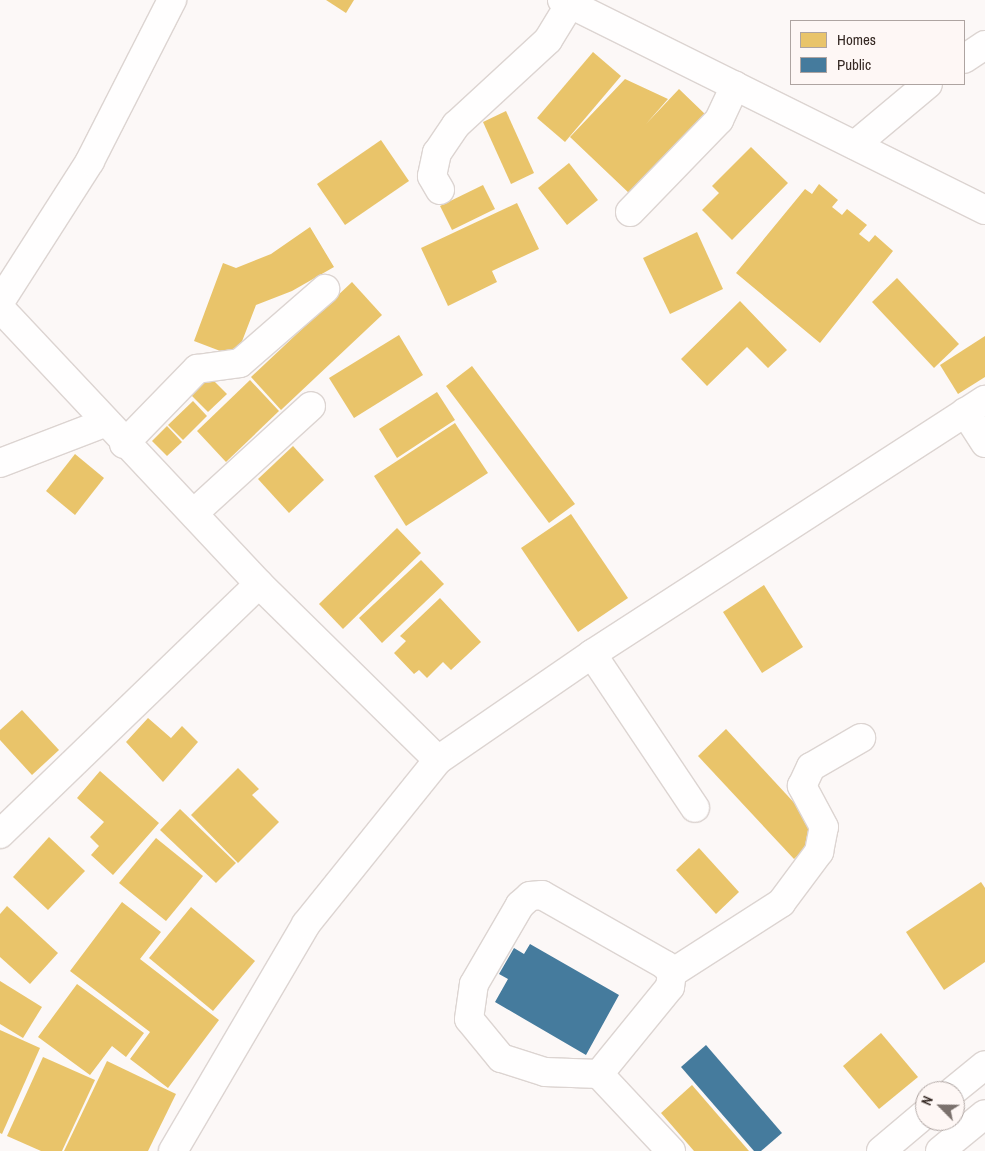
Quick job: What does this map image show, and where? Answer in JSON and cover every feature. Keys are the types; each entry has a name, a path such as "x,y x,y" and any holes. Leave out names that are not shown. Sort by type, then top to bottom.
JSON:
{"street":[{"path":"0,302 90,161 172,0"},
{"path":"440,190 432,176 437,153 456,125 548,40 566,2 985,210"},
{"path":"965,58 985,45"},
{"path":"630,212 719,120 735,85"},
{"path":"855,145 927,85"},
{"path":"124,444 197,369 240,363 324,289"},
{"path":"0,308 104,424 195,512 259,584 438,760"},
{"path":"195,512 311,406"},
{"path":"173,1151 306,924 438,760 592,654 975,406 985,443"},
{"path":"0,463 104,424"},
{"path":"0,834 259,584"},
{"path":"592,654 695,808"},
{"path":"672,973 781,904 819,852 824,827 802,786 810,767 861,738"},
{"path":"598,1074 670,987 672,973 665,965 542,895 530,896 520,905 474,984 469,1019 501,1058 545,1072 598,1074 671,1151"},
{"path":"965,1081 985,1065"},
{"path":"940,1151 985,1114"},
{"path":"881,1151 915,1122"}],"building: Homes":[{"path":"326,0 354,0 346,13"},
{"path":"593,52 621,76 565,142 537,118"},
{"path":"625,79 668,99 646,124 679,89 706,115 631,195 570,137"},
{"path":"506,111 534,173 511,184 483,122"},
{"path":"381,140 409,181 345,225 317,184"},
{"path":"751,147 788,183 732,240 702,210 719,193 712,186"},
{"path":"569,163 598,200 567,225 538,188"},
{"path":"819,184 838,200 832,207 842,215 847,209 867,225 859,234 869,242 875,235 893,251 820,343 736,273 805,189 812,194"},
{"path":"483,185 495,209 452,230 440,206"},
{"path":"517,203 539,249 492,271 497,282 448,306 421,248"},
{"path":"310,227 334,267 292,291 256,305 236,357 194,341 223,263 236,268 271,254"},
{"path":"697,232 723,289 670,314 643,258"},
{"path":"897,278 959,344 934,368 872,302"},
{"path":"352,282 382,315 281,410 251,377"},
{"path":"740,301 787,350 768,368 747,347 707,386 681,359"},
{"path":"399,335 423,375 354,418 329,378"},
{"path":"985,336 985,377 958,394 940,365"},
{"path":"472,366 575,504 549,523 446,386"},
{"path":"210,377 227,394 208,412 191,395"},
{"path":"250,380 279,411 226,462 197,431"},
{"path":"437,392 455,420 397,458 379,429"},
{"path":"193,401 207,416 183,440 168,425"},
{"path":"455,423 488,473 406,526 374,476"},
{"path":"167,426 182,442 167,456 152,441"},
{"path":"293,446 324,480 289,513 258,479"},
{"path":"75,454 104,478 75,515 46,491"},
{"path":"571,514 628,598 578,632 521,548"},
{"path":"397,528 421,553 343,629 319,604"},
{"path":"421,560 444,584 382,643 359,618"},
{"path":"764,585 803,647 762,673 723,612"},
{"path":"440,598 481,642 451,670 443,662 427,678 419,670 414,674 394,653 406,641 400,636"},
{"path":"22,710 59,750 32,775 0,740 0,730"},
{"path":"148,718 171,738 182,726 198,742 163,782 126,742"},
{"path":"726,729 822,833 794,859 698,756"},
{"path":"238,768 259,789 252,795 279,822 238,863 191,815"},
{"path":"100,771 159,823 113,875 91,855 99,846 90,837 104,822 77,798"},
{"path":"180,809 236,863 216,883 160,830"},
{"path":"49,837 85,871 48,910 13,877"},
{"path":"156,838 203,876 166,921 119,883"},
{"path":"699,848 739,892 716,914 676,870"},
{"path":"981,882 985,888 985,962 944,990 906,932"},
{"path":"122,902 161,932 140,959 219,1020 168,1088 130,1059 150,1032 70,971"},
{"path":"7,906 58,953 30,984 0,957 0,914"},
{"path":"191,907 255,961 213,1011 149,958"},
{"path":"0,981 42,1007 23,1038 0,1024"},
{"path":"77,984 144,1033 126,1057 112,1046 90,1075 38,1037"},
{"path":"0,1030 40,1048 2,1134 0,1133"},
{"path":"881,1033 918,1077 879,1109 843,1066"},
{"path":"43,1057 95,1080 62,1151 41,1151 7,1136"},
{"path":"107,1061 176,1094 148,1151 64,1151"},
{"path":"692,1085 749,1151 694,1151 661,1113"}],"building: Public":[{"path":"530,944 619,995 586,1055 495,1002 508,979 499,974 514,948 524,954"},
{"path":"706,1045 782,1133 761,1151 754,1151 681,1067"}]}
